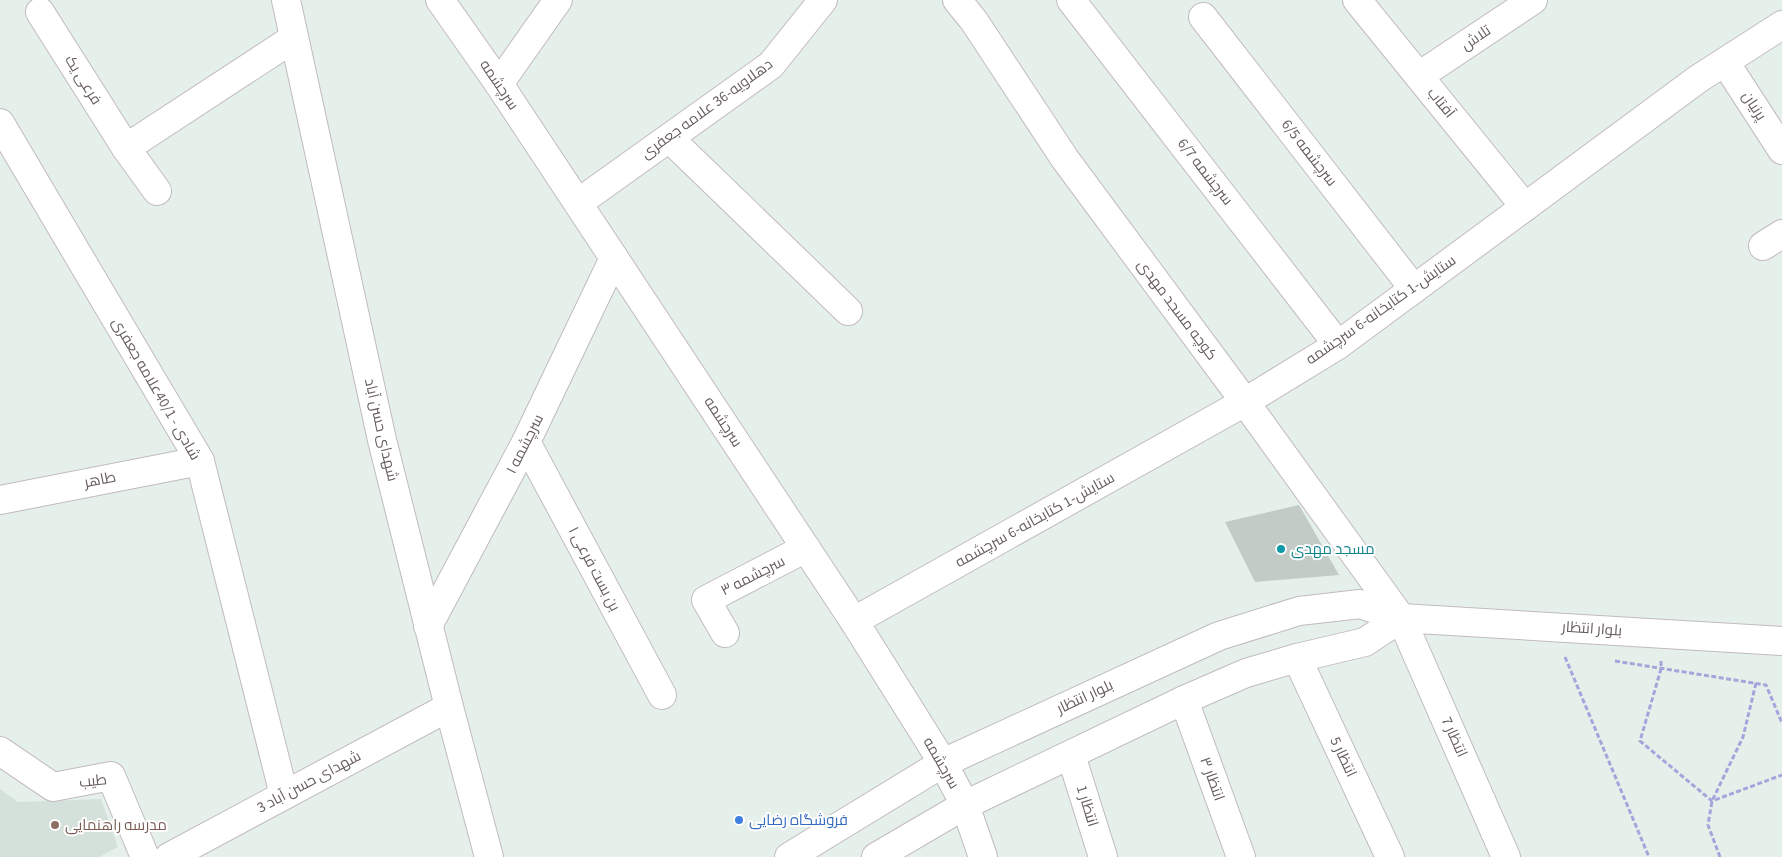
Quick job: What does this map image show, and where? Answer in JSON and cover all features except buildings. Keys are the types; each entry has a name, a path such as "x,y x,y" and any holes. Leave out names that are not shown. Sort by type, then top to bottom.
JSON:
{"street":[{"name":"شهدای حسن آباد","path":"286,0 382,440 449,708 489,857"},
{"name":"سرچشمه","path":"440,0 499,84 854,621 943,763 965,805 983,857"},
{"path":"499,84 558,0"},
{"name":"دهلاویه-36 علامه جعفری","path":"578,203 771,65 823,0"},
{"name":"کوچه مسجد مهدی","path":"957,0 974,21 1065,159 1245,402 1401,618"},
{"name":"سرچشمه 6/7","path":"1071,0 1338,345"},
{"name":"آفتاب","path":"1357,0 1525,206"},
{"name":"تلاش","path":"1419,76 1533,0"},
{"name":"فرعی یک","path":"40,12 126,148 157,191"},
{"name":"سرچشمه 6/5","path":"1203,17 1414,289"},
{"name":"ستایش-1 کتابخانه-6 سرچشمه","path":"854,621 1245,402 1338,345 1698,79 1782,25"},
{"path":"126,148 294,38"},
{"name":"پرنیان","path":"1725,62 1782,150"},
{"name":"شادی - 40/1علامه جعفری","path":"0,124 200,461 284,795"},
{"path":"669,138 848,312"},
{"name":"سرچشمه ۱","path":"428,626 526,442 614,258"},
{"name":"بن بست فرعی ۱","path":"526,442 662,695"},
{"name":"طاهر","path":"0,500 200,461"},
{"name":"سرچشمه ۳","path":"725,632 706,600 806,548"},
{"name":"بلوار انتظار","path":"789,857 943,763 1219,636 1299,611 1360,604 1401,618 1782,641"},
{"path":"876,857 965,805 1184,700 1246,673 1297,658 1365,642 1401,618"},
{"name":"انتظار 7","path":"1401,618 1506,857"},
{"name":"انتظار 5","path":"1297,658 1390,857"},
{"name":"انتظار ۳","path":"1184,700 1241,857"},
{"name":"شهدای حسن آباد 3","path":"169,857 449,708"},
{"name":"طیب","path":"0,751 53,787 111,776 145,857"},
{"name":"انتظار 1","path":"1071,755 1103,857"}],"path":[{"path":"1661,634 1661,669 1640,741 1712,801"},
{"path":"1573,655 1563,653 1649,857"},
{"path":"1612,661 1766,685 1782,723"},
{"path":"1720,857 1708,825 1712,801 1743,737 1756,684"},
{"path":"1712,801 1782,775"}],"shaded area":[{"name":"مدرسه راهنمایی","path":"0,789 18,802 101,799 118,847 99,857 0,857"}],"place":[{"name":"مسجد مهدی","path":"1281,549"},
{"name":"فروشگاه رضایی","path":"739,820"},
{"name":"مدرسه راهنمایی","path":"55,825"}]}
